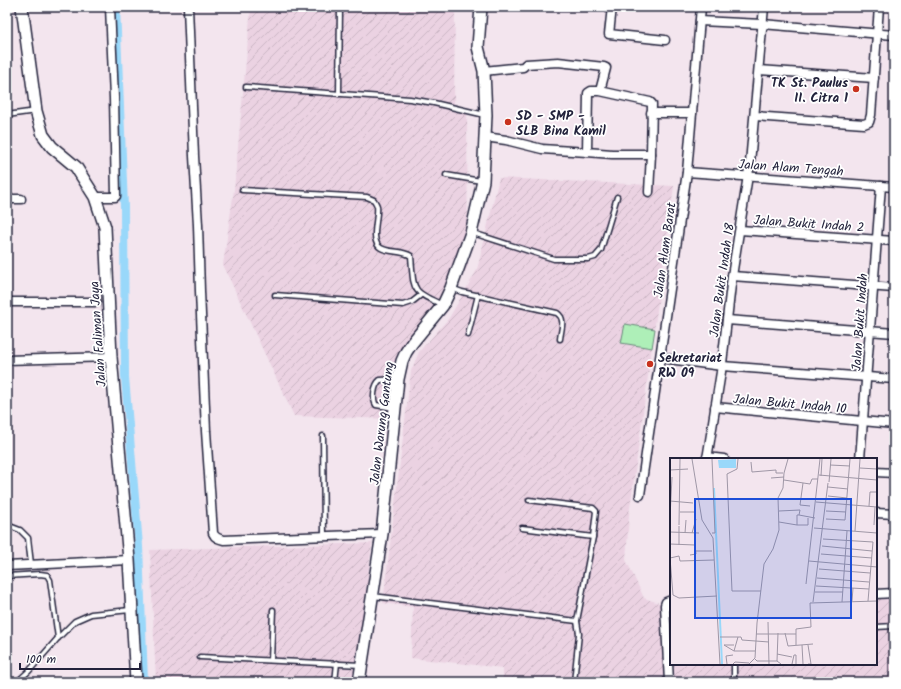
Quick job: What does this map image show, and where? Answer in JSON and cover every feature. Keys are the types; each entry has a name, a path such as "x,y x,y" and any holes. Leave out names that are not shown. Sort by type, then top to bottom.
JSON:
{"street":[{"name":"Jalan Faliman Jaya","path":"22,7 34,111 43,135 52,147 76,167 96,195 105,227 111,357 133,610 136,682"},
{"path":"96,195 114,198 116,196 110,7"},
{"path":"188,7 206,431 212,527 214,536 224,540 382,534"},
{"name":"Jalan Warung Gantung","path":"359,682 382,534 398,379 402,361 412,343 443,305 451,288 471,232 483,182 486,115 484,71 478,47 481,7"},
{"path":"612,7 609,34 665,40"},
{"name":"Jalan Alam Barat","path":"640,495 687,172 701,7"},
{"name":"Jalan Bukit Indah 18","path":"707,458 722,366 732,276 748,176 755,116 764,7"},
{"path":"755,116 864,124 869,122 879,7"},
{"path":"700,21 762,24 894,35"},
{"path":"484,71 523,67 526,64 545,62 604,67 606,68 600,91"},
{"path":"759,70 874,78"},
{"path":"586,152 588,93 591,91 600,91 650,102 652,104 649,192"},
{"path":"651,113 692,112"},
{"path":"485,137 506,140 542,149 612,154 651,154"},
{"name":"Jalan Alam Tengah","path":"687,172 894,187"},
{"name":"Jalan Bukit Indah","path":"860,458 881,186"},
{"path":"7,199 21,200"},
{"name":"Jalan Bukit Indah 2","path":"740,230 894,241"},
{"path":"732,276 894,288"},
{"path":"7,302 96,302"},
{"path":"727,320 894,333"},
{"path":"7,360 111,357"},
{"path":"660,358 722,366 894,379"},
{"name":"Jalan Bukit Indah 10","path":"715,408 894,424"},
{"path":"877,472 894,473"},
{"path":"877,514 894,514"},
{"path":"7,566 129,560"},
{"path":"877,594 894,593"},
{"path":"669,682 665,605 666,602 670,600"}],"lane":[{"path":"339,94 340,7"},
{"path":"246,87 410,99 486,115"},
{"path":"8,114 34,111"},
{"path":"446,176 483,182"},
{"path":"242,190 367,197 374,200 377,206 375,238 377,244 382,249 407,253 411,256 413,280 416,290 421,295 443,305"},
{"path":"471,232 554,259 588,259 595,257 601,250 617,196"},
{"path":"451,288 557,313 562,316 563,321 560,339"},
{"path":"275,295 403,305 412,302 421,295"},
{"path":"468,335 478,295"},
{"path":"395,408 376,405 374,402 375,385 380,380 398,379"},
{"path":"323,436 324,536"},
{"path":"529,500 595,509 596,516 593,538 578,621 579,634 574,682"},
{"path":"7,525 20,530 28,538 31,564"},
{"path":"522,528 593,538"},
{"path":"7,576 47,575 50,580 58,638"},
{"path":"373,596 578,621"},
{"path":"17,682 75,621 91,614 133,610"},
{"path":"271,660 273,610"},
{"path":"877,627 894,626"},
{"path":"200,657 361,664"},
{"path":"335,682 337,663"},
{"path":"734,665 734,682"}],"shaded area":[{"path":"251,7 455,7 454,103 467,113 468,266 442,312 412,344 402,367 394,419 294,416 223,265 234,190"},
{"path":"499,178 674,186 629,515 626,560 644,598 665,605 670,605 670,665 877,665 877,599 894,599 894,682 503,682 503,668 411,658 413,607 383,603 411,371 419,352 449,318 477,270"},
{"path":"372,543 355,682 156,682 150,550"}],"green space":[{"path":"625,324 655,329 652,348 621,343"}],"waterway":[{"path":"116,7 124,207 125,377 139,546 144,682"}],"place":[{"name":"TK St. Paulus II. Citra 1","path":"856,89"},
{"name":"SD - SMP - SLB Bina Kamil","path":"508,122"},
{"name":"Sekretariat RW 09","path":"650,364"}]}
